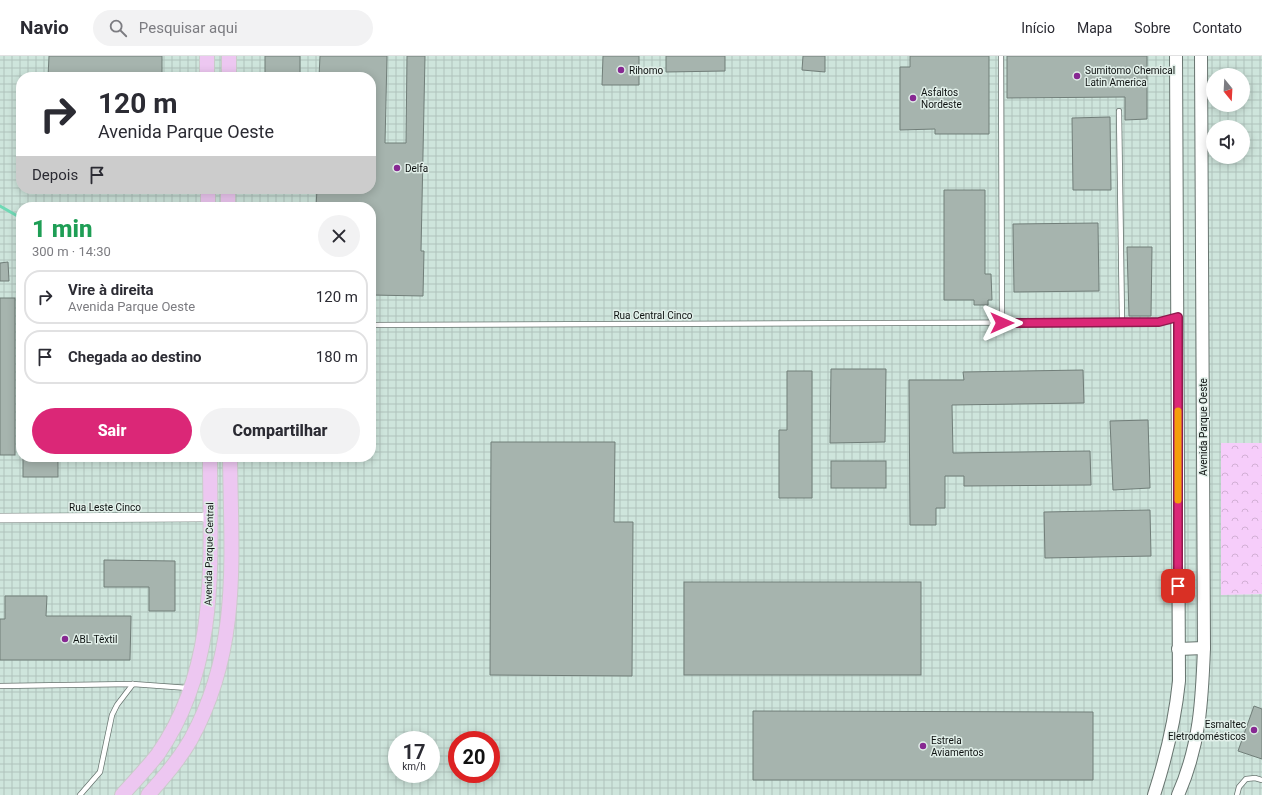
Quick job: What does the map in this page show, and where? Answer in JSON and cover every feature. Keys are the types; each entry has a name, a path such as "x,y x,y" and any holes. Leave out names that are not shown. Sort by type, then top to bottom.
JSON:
{"main road":[{"path":"207,56 207,72"},
{"path":"228,72 229,56"},
{"name":"Avenida Parque Central","path":"122,795 157,754 180,716 191,688 202,646 210,594 210,462"},
{"name":"Avenida Parque Central","path":"148,795 170,770 190,741 205,712 222,658 231,592 230,462"}],"street":[{"path":"1154,795 1163,768 1173,723 1178,681 1176,56"},
{"name":"Avenida Parque Oeste","path":"1178,795 1187,774 1198,731 1201,709 1204,648 1201,56"},
{"name":"Rua Leste Cinco","path":"0,518 210,517"},
{"path":"1178,649 1204,648"}],"lane":[{"path":"1000,56 1002,323"},
{"path":"1119,111 1122,322"},
{"name":"Rua Central Cinco","path":"376,325 1159,322 1178,317"},
{"path":"0,686 133,684 191,688"},
{"path":"80,795 100,772 112,716 117,705 133,684"},
{"path":"1237,795 1239,787 1246,779 1255,778 1262,780"}],"shaded area":[{"path":"0,56 1262,56 1262,795 0,795"}],"green space":[{"path":"1221,443 1262,443 1262,594 1221,595"}],"building":[{"path":"49,56 162,56 162,72 48,72"},
{"path":"265,56 300,56 300,72 265,72"},
{"name":"Delfa","path":"320,56 387,56 385,143 406,143 407,56 425,56 421,251 424,251 423,296 376,295 376,202 316,202 317,194 376,194 376,72 319,72"},
{"name":"Rihomo","path":"603,56 639,56 639,85 602,85"},
{"name":"Rihomo","path":"666,56 725,56 725,71 666,72"},
{"path":"803,56 825,56 825,72 802,70"},
{"path":"910,56 989,56 989,134 935,134 935,129 900,130 900,67 910,67"},
{"name":"Sumitomo Chemical Latin America","path":"1007,56 1147,56 1147,119 1125,120 1125,97 1007,98"},
{"path":"1110,117 1111,190 1073,190 1072,118"},
{"path":"944,190 985,190 985,274 991,274 992,300 988,300 988,305 974,305 974,300 944,300"},
{"path":"1098,223 1099,291 1014,292 1013,224"},
{"path":"1127,247 1152,247 1151,316 1129,316"},
{"path":"8,262 9,281 0,281 0,263"},
{"path":"0,298 15,298 15,455 0,455"},
{"path":"831,369 886,369 885,442 830,443"},
{"path":"1083,370 1084,403 952,405 953,453 1090,451 1091,485 964,486 964,476 945,476 945,508 936,508 936,525 910,525 909,380 964,380 963,372"},
{"path":"787,371 812,371 812,498 779,498 779,430 787,430"},
{"path":"1148,420 1150,488 1113,490 1110,421"},
{"path":"491,442 615,442 614,522 633,522 632,676 490,675"},
{"path":"831,461 886,461 886,488 831,488"},
{"path":"23,462 58,462 58,477 23,477"},
{"path":"1150,510 1151,556 1045,558 1044,512"},
{"path":"104,560 175,561 175,611 149,611 149,587 104,587"},
{"path":"684,582 921,582 921,675 684,675"},
{"name":"ABL Têxtil","path":"5,596 47,596 46,616 131,616 130,660 0,660 0,619 5,619"},
{"name":"Esmaltec Eletrodomésticos","path":"1254,706 1262,709 1262,759 1238,751"},
{"name":"Estrela Aviamentos","path":"753,711 1093,712 1093,780 753,780"}],"waterway":[{"path":"0,206 16,215"}],"slow traffic":[{"path":"1178,411 1178,500"}],"place":[{"name":"Rihomo","path":"621,70"},
{"name":"Sumitomo Chemical Latin America","path":"1077,76"},
{"name":"Asfaltos Nordeste","path":"913,98"},
{"name":"Delfa","path":"397,168"},
{"name":"ABL Têxtil","path":"65,639"},
{"name":"Esmaltec Eletrodomésticos","path":"1254,730"},
{"name":"Estrela Aviamentos","path":"923,746"}],"route":[{"path":"1002,323 1159,322 1178,317 1178,586"}]}
